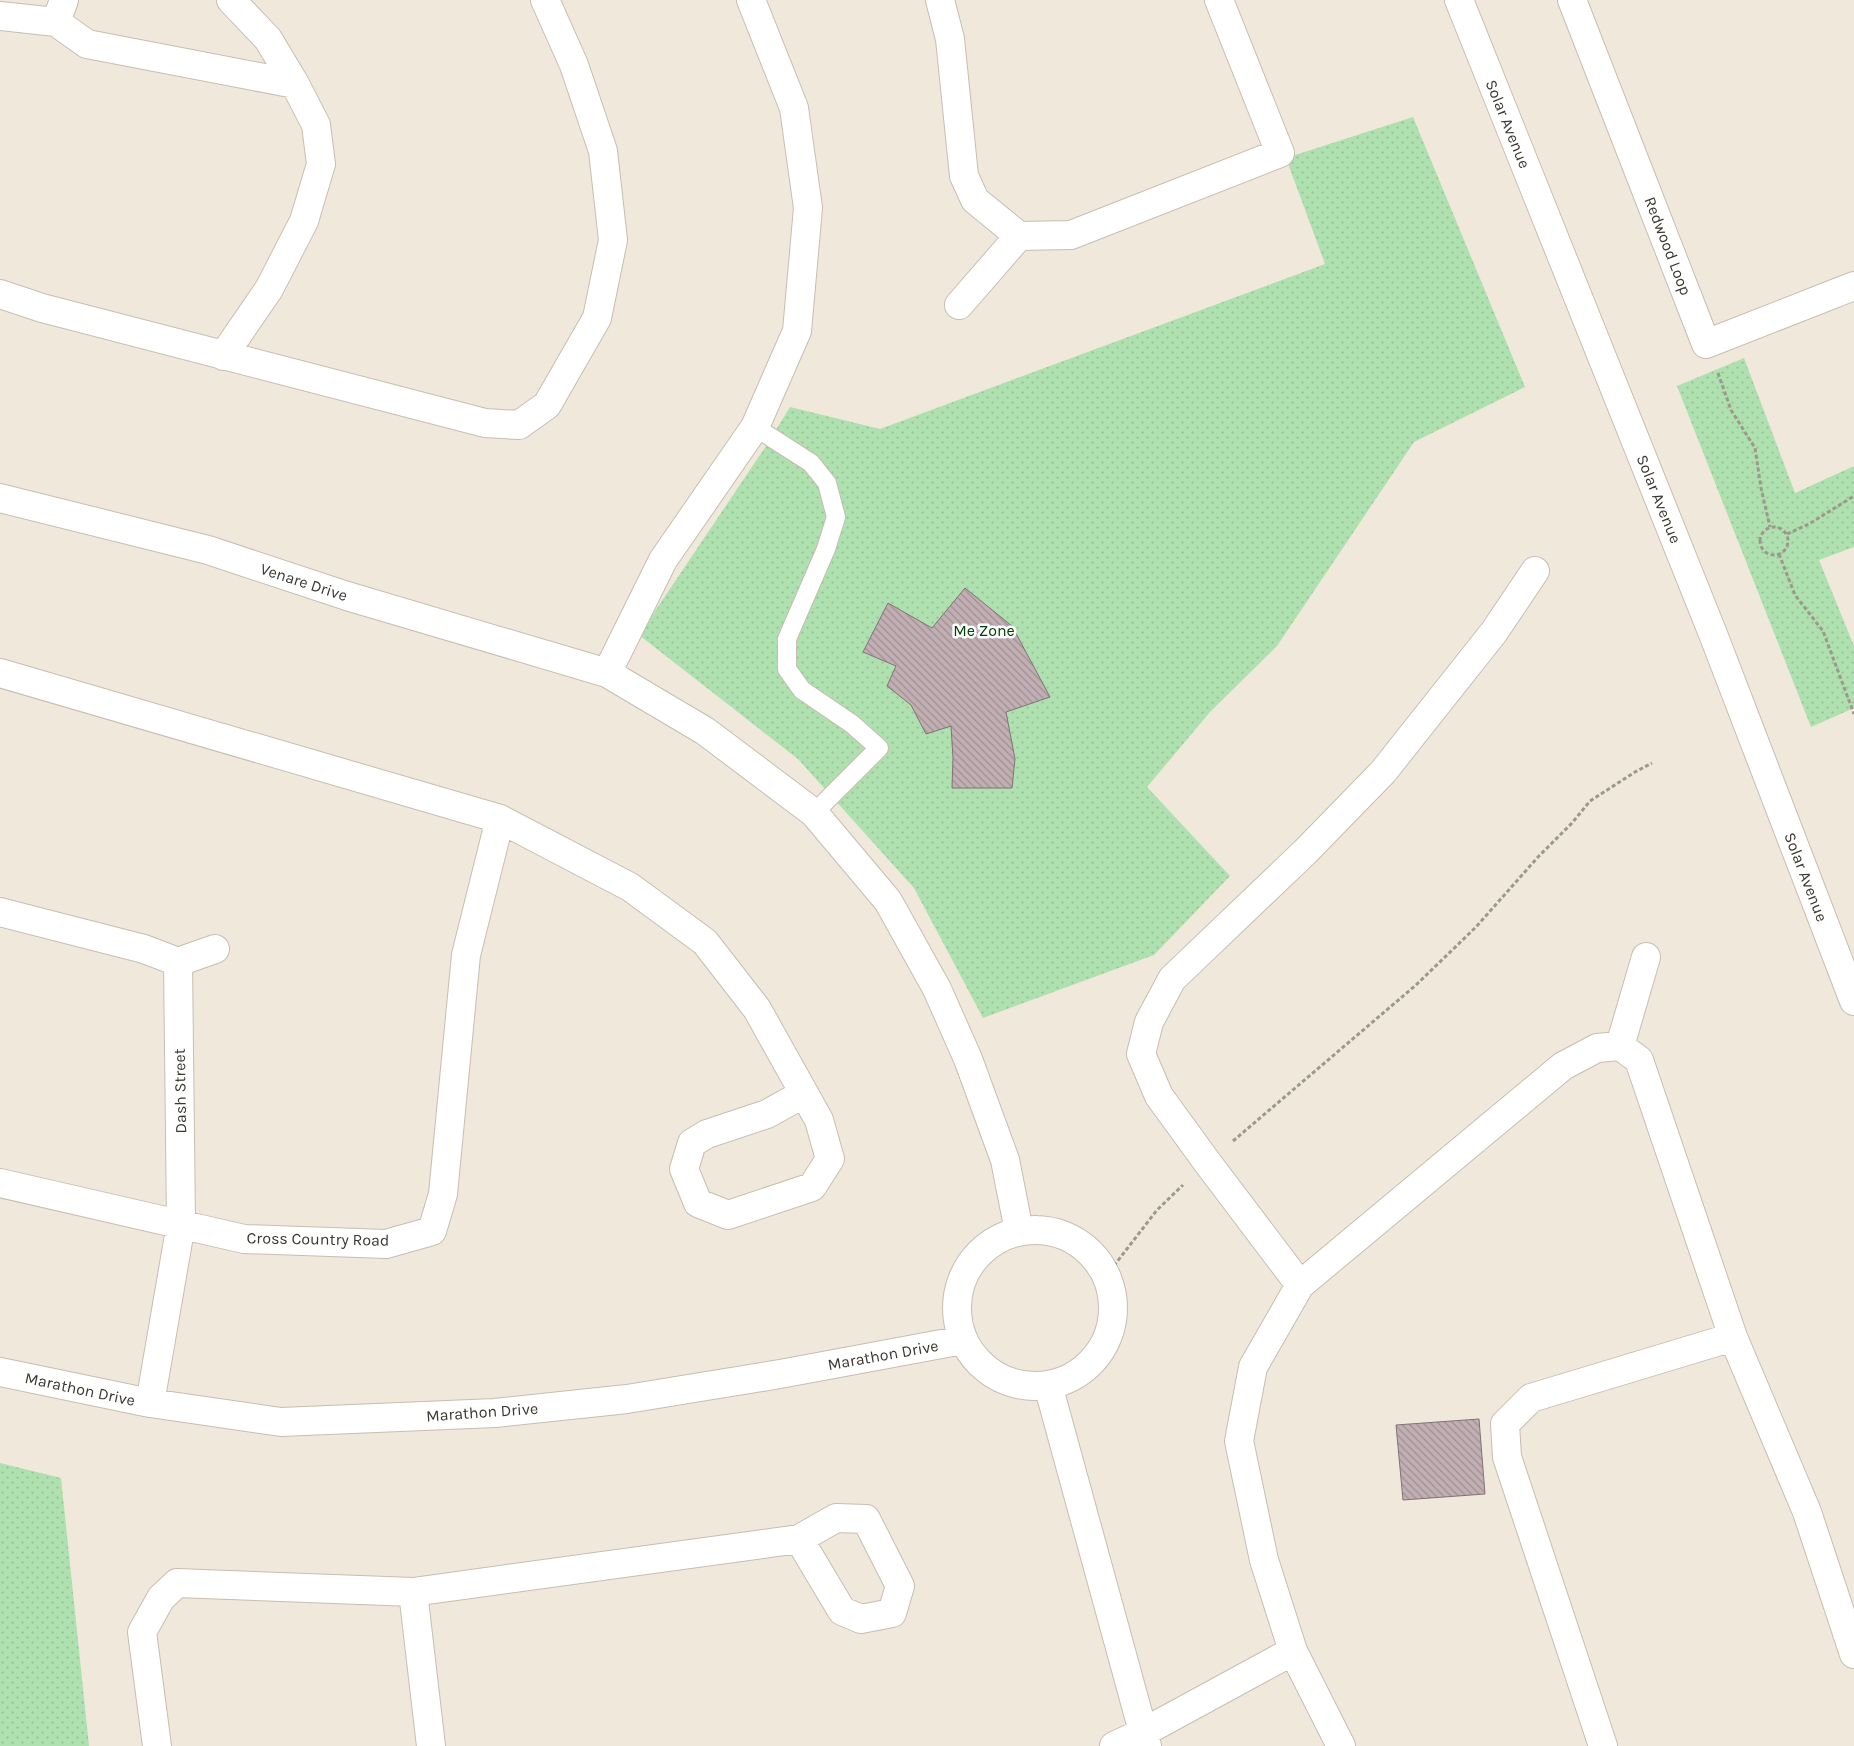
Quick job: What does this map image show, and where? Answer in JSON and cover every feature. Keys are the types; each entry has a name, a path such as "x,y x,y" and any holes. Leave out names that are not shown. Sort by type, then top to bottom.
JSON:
{"street":[{"path":"223,356 269,289 300,229 321,164 316,125 295,84 268,39 231,0"},
{"path":"0,294 42,308 485,423 519,425 547,405 597,318 613,240 602,151 574,65 545,0"},
{"path":"607,672 663,560 755,427 797,331 808,208 794,108 751,0"},
{"path":"940,0 950,39 964,176 975,200 1019,236 1071,235 1280,153 1219,0"},
{"name":"Solar Avenue","path":"1459,0 1714,634 1854,1001"},
{"name":"Redwood Loop","path":"1572,0 1706,344"},
{"path":"0,16 60,11 87,44 295,84"},
{"path":"959,305 1019,236"},
{"path":"1706,344 1854,286"},
{"name":"Venare Drive","path":"0,498 208,550 347,596 607,672 706,731 814,813 888,901 937,989 968,1058 1005,1160 1019,1231"},
{"path":"1300,1285 1159,1096 1141,1054 1149,1022 1172,979 1305,852 1383,772 1494,632 1535,571"},
{"path":"0,673 500,819 630,887 705,942 757,1009 819,1120 830,1159 812,1187 728,1215 698,1203 684,1169 692,1143 707,1134 767,1114 803,1094"},
{"name":"Cross Country Road","path":"0,1182 244,1239 386,1244 432,1231 443,1194 466,955 500,819"},
{"path":"0,912 144,949 178,962 215,949"},
{"path":"1620,1046 1646,957"},
{"name":"Dash Street","path":"150,1403 181,1224 178,962"},
{"path":"1341,1746 1294,1650 1264,1560 1239,1441 1254,1367 1300,1285 1563,1066 1597,1048 1620,1046 1639,1060 1734,1337 1807,1512 1854,1654"},
{"path":"1019,1231 1046,1231 1070,1238 1091,1254 1106,1276 1112,1299 1112,1323 1104,1345 1089,1364 1071,1378 1048,1385 1022,1386 998,1377 978,1362 964,1340 957,1318 958,1294 965,1272 979,1253 998,1239 1019,1231"},
{"path":"1603,1746 1507,1457 1504,1424 1531,1398 1734,1337"},
{"name":"Marathon Drive","path":"0,1372 150,1403 281,1422 496,1413 627,1399 780,1374 964,1340"},
{"path":"1048,1385 1145,1739"},
{"path":"157,1746 142,1632 161,1598 176,1583 413,1592 799,1539"},
{"path":"413,1592 431,1746"},
{"path":"1114,1746 1145,1739 1294,1650"}],"lane":[{"path":"755,427 811,463 826,483 836,517 826,549 787,639 787,669 802,690 852,724 879,748 814,813"}],"path":[{"path":"1706,344 1731,410 1755,448 1761,488 1770,527"},
{"path":"1787,534 1809,524 1854,496"},
{"path":"1770,527 1780,528 1787,534 1787,547 1779,554 1766,553 1761,546 1762,532 1770,527"},
{"path":"1779,554 1795,595 1823,631 1854,714"},
{"path":"1106,1276 1157,1210 1207,1162 1416,985 1476,927 1590,801 1652,763"}],"green space":[{"name":"Me Zone","path":"1413,117 1525,387 1414,442 1277,646 1210,712 1147,787 1230,876 1154,955 983,1018 914,888 798,759 639,635 766,446 790,407 880,429 1325,264 1286,158"},
{"path":"1744,358 1795,493 1854,466 1854,547 1819,560 1854,646 1854,708 1811,727 1677,386"},
{"path":"0,1463 61,1478 89,1746 0,1746"}],"building":[{"path":"965,588 1012,626 1050,697 1006,712 1015,759 1012,788 952,788 951,726 926,734 911,705 887,686 896,666 863,652 888,603 932,628"},
{"path":"1479,1419 1485,1494 1403,1500 1396,1425"}]}
